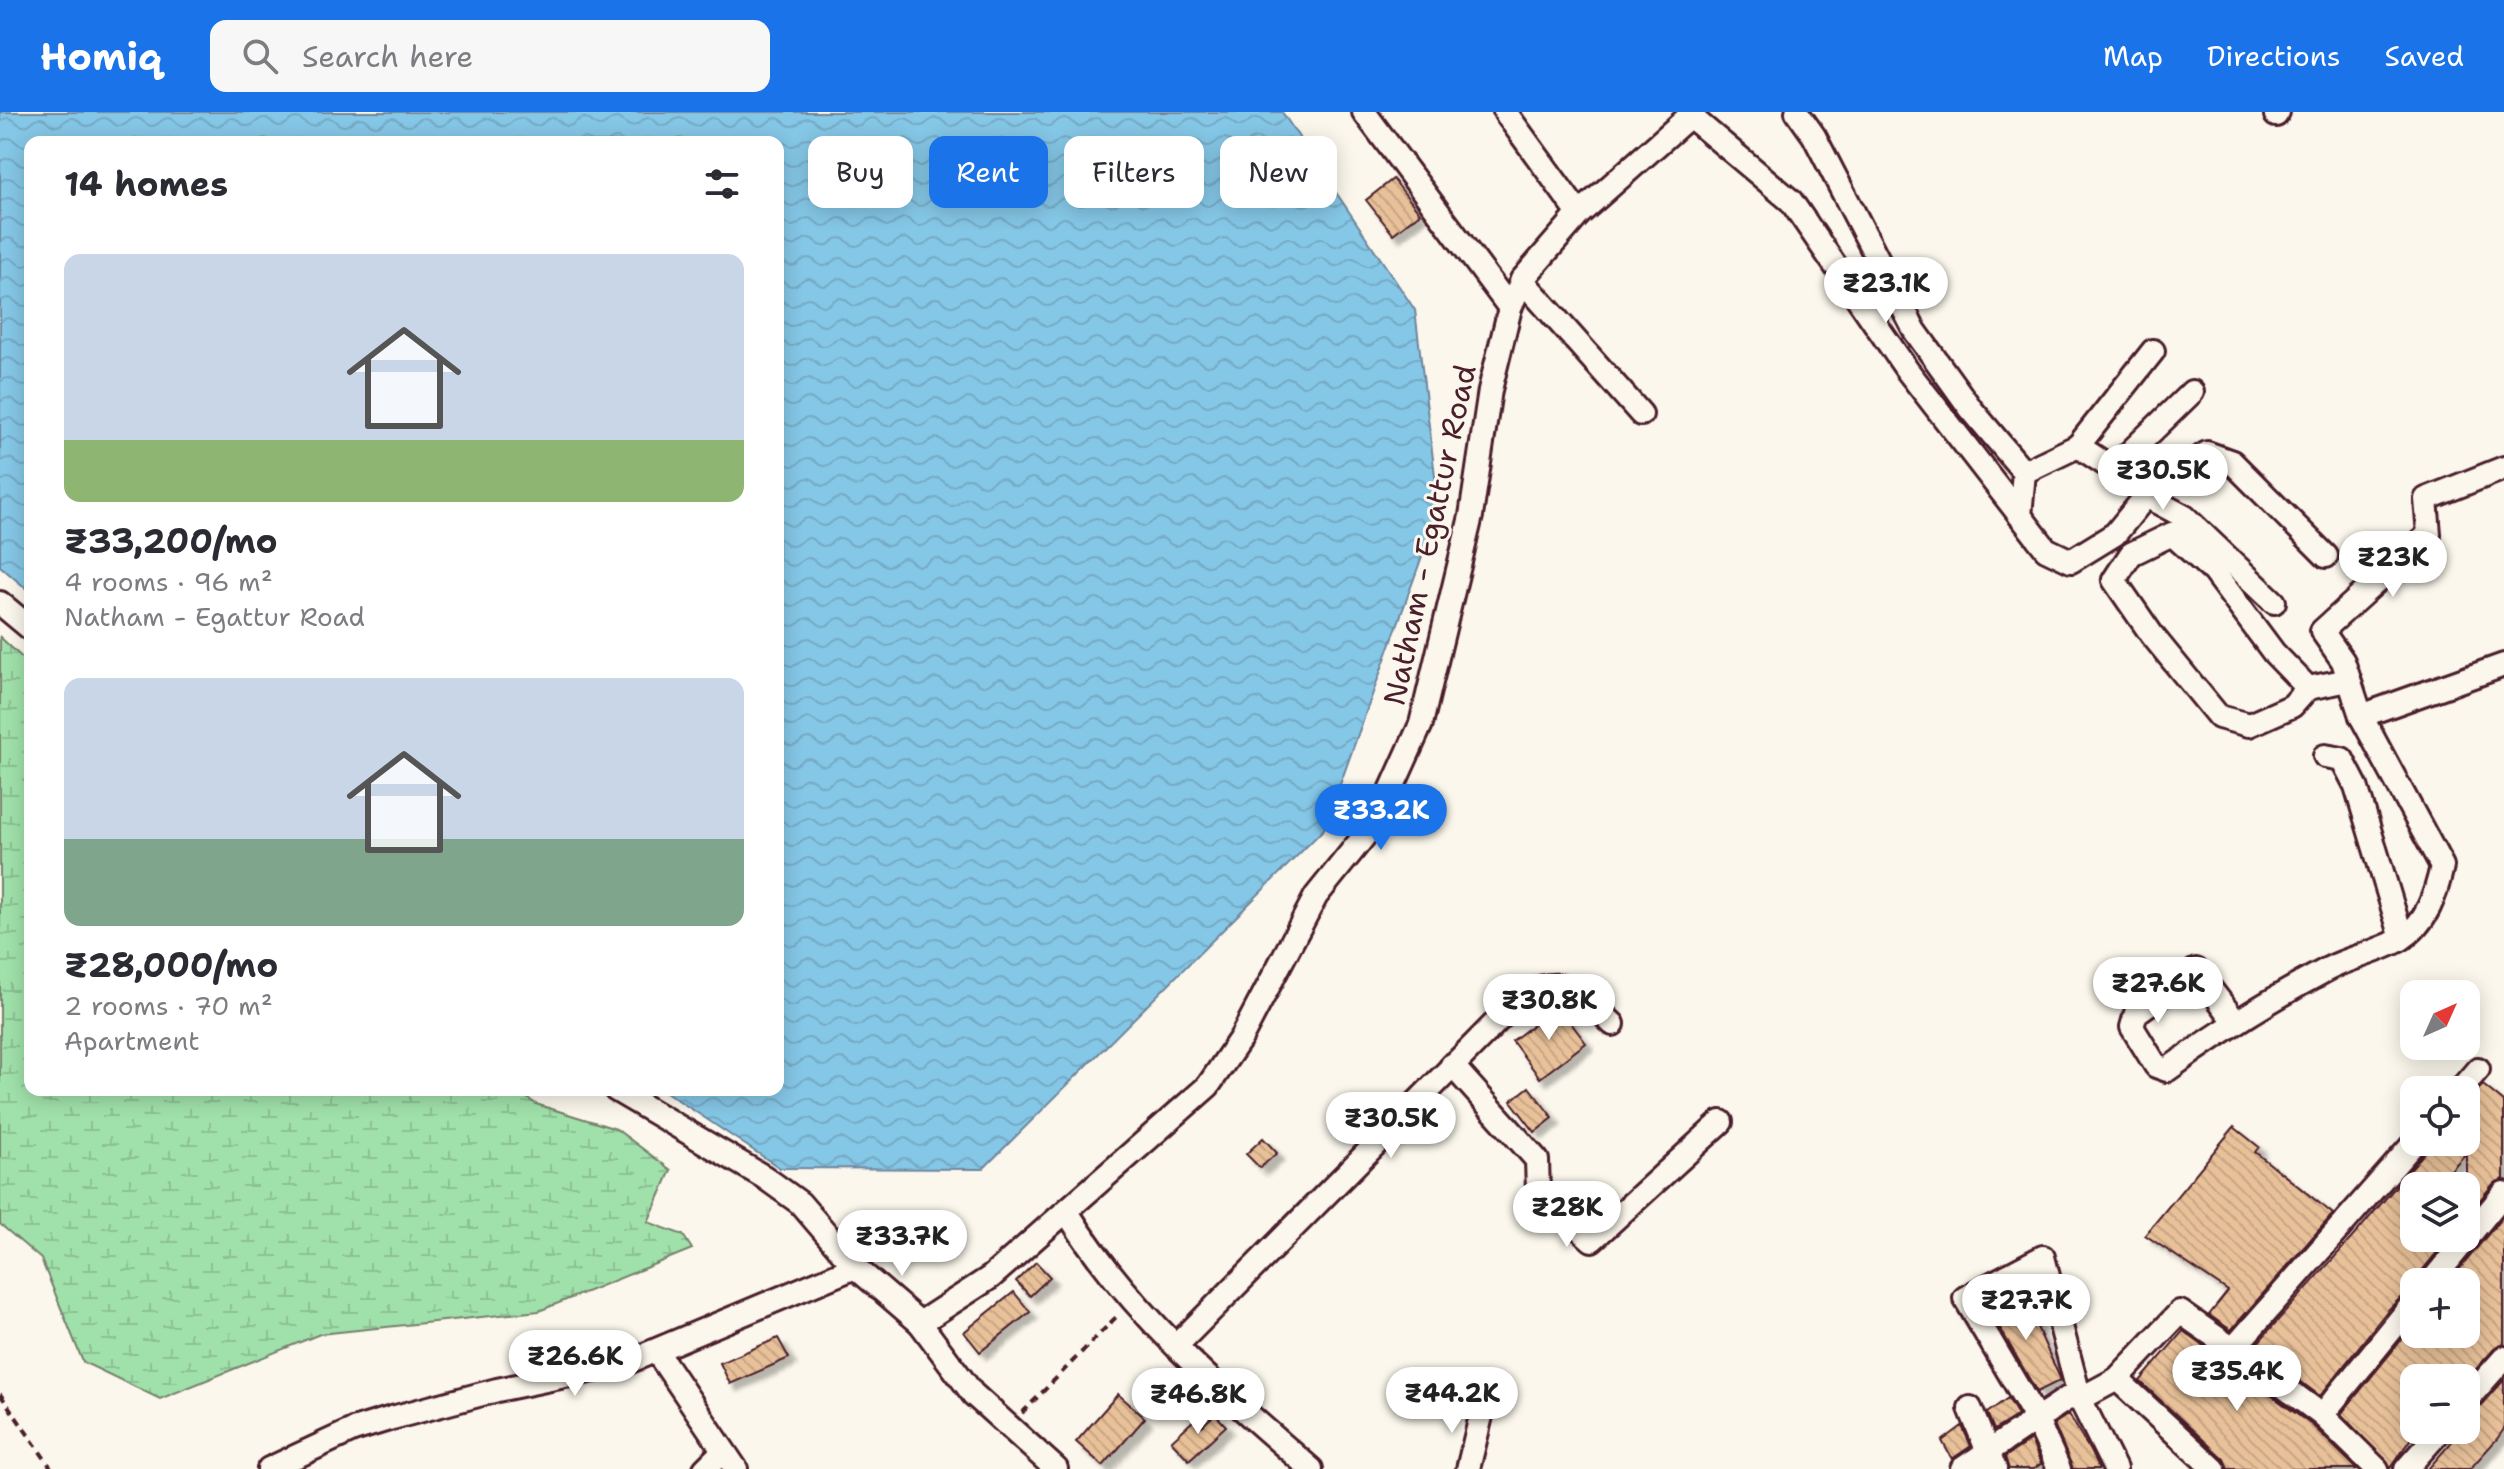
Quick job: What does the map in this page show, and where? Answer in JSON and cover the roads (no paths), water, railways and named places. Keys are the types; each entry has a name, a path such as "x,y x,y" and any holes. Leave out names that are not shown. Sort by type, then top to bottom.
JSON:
{"street":[{"path":"1364,112 1510,308"},
{"path":"1505,112 1579,214"},
{"path":"1797,112 1814,136 1915,331 1971,409 2024,472 2020,516"},
{"path":"1692,114 1791,201 1907,370 2046,549 2071,561 2115,534 2146,496 2207,453 2232,462 2326,556"},
{"name":"Natham - Egattur Road","path":"920,1323 991,1277 1067,1212 1208,1086 1241,1038 1316,896 1378,819 1401,775 1421,724 1471,516 1490,390 1510,308 1522,280 1579,214 1692,114"},
{"path":"1522,280 1641,414"},
{"path":"2024,472 2078,446 2153,351"},
{"path":"2113,469 2192,392"},
{"path":"2078,446 2113,469 2129,474 2146,496 2185,517 2274,602"},
{"path":"2235,1021 2196,970 2136,1013 2132,1027 2156,1066 2167,1070 2235,1021 2331,967 2402,938 2424,917 2437,889 2442,866 2361,716 2343,661 2322,631 2429,534 2426,499 2504,468"},
{"path":"2308,688 2274,653 2213,571 2172,534 2131,554 2114,580 2152,635 2219,717 2249,725 2292,706 2308,688 2349,680"},
{"path":"0,603 24,623"},
{"path":"2361,716 2504,665"},
{"path":"2325,756 2342,759 2356,786 2402,938"},
{"path":"1177,1345 1523,995 1543,983 1555,983 1585,997 1613,1024"},
{"path":"1452,1065 1537,1160 1538,1191 1592,1240 1721,1122"},
{"path":"2472,1076 2478,1069"},
{"path":"626,1096 764,1177 800,1203 855,1267 920,1323 973,1394 1056,1469"},
{"path":"2233,1349 2403,1156"},
{"path":"2442,1268 2504,1193"},
{"path":"1067,1212 1085,1241 1133,1300 1237,1405 1311,1469"},
{"path":"2059,1469 2036,1418 1965,1298 2043,1257 2080,1399 2115,1469"},
{"path":"283,1466 392,1418 497,1390 623,1364 855,1267"},
{"path":"1962,1469 1991,1461 2036,1418 2068,1398 2080,1399 2117,1379 2180,1312 2322,1415 2377,1469"},
{"path":"2322,1415 2400,1319"},
{"path":"657,1352 729,1460 705,1469"},
{"path":"2480,1385 2504,1358"},
{"path":"2117,1379 2214,1469"},
{"path":"1970,1408 1991,1461"},
{"path":"1468,1469 1482,1412"},
{"path":"2406,1469 2428,1444"}],"water":[{"path":"0,112 1282,112 1298,136 1220,136 1220,208 1337,208 1337,194 1415,310 1439,509 1324,829 983,1169 780,1168 672,1096 784,1096 784,136 24,136 24,587 0,566"}]}
